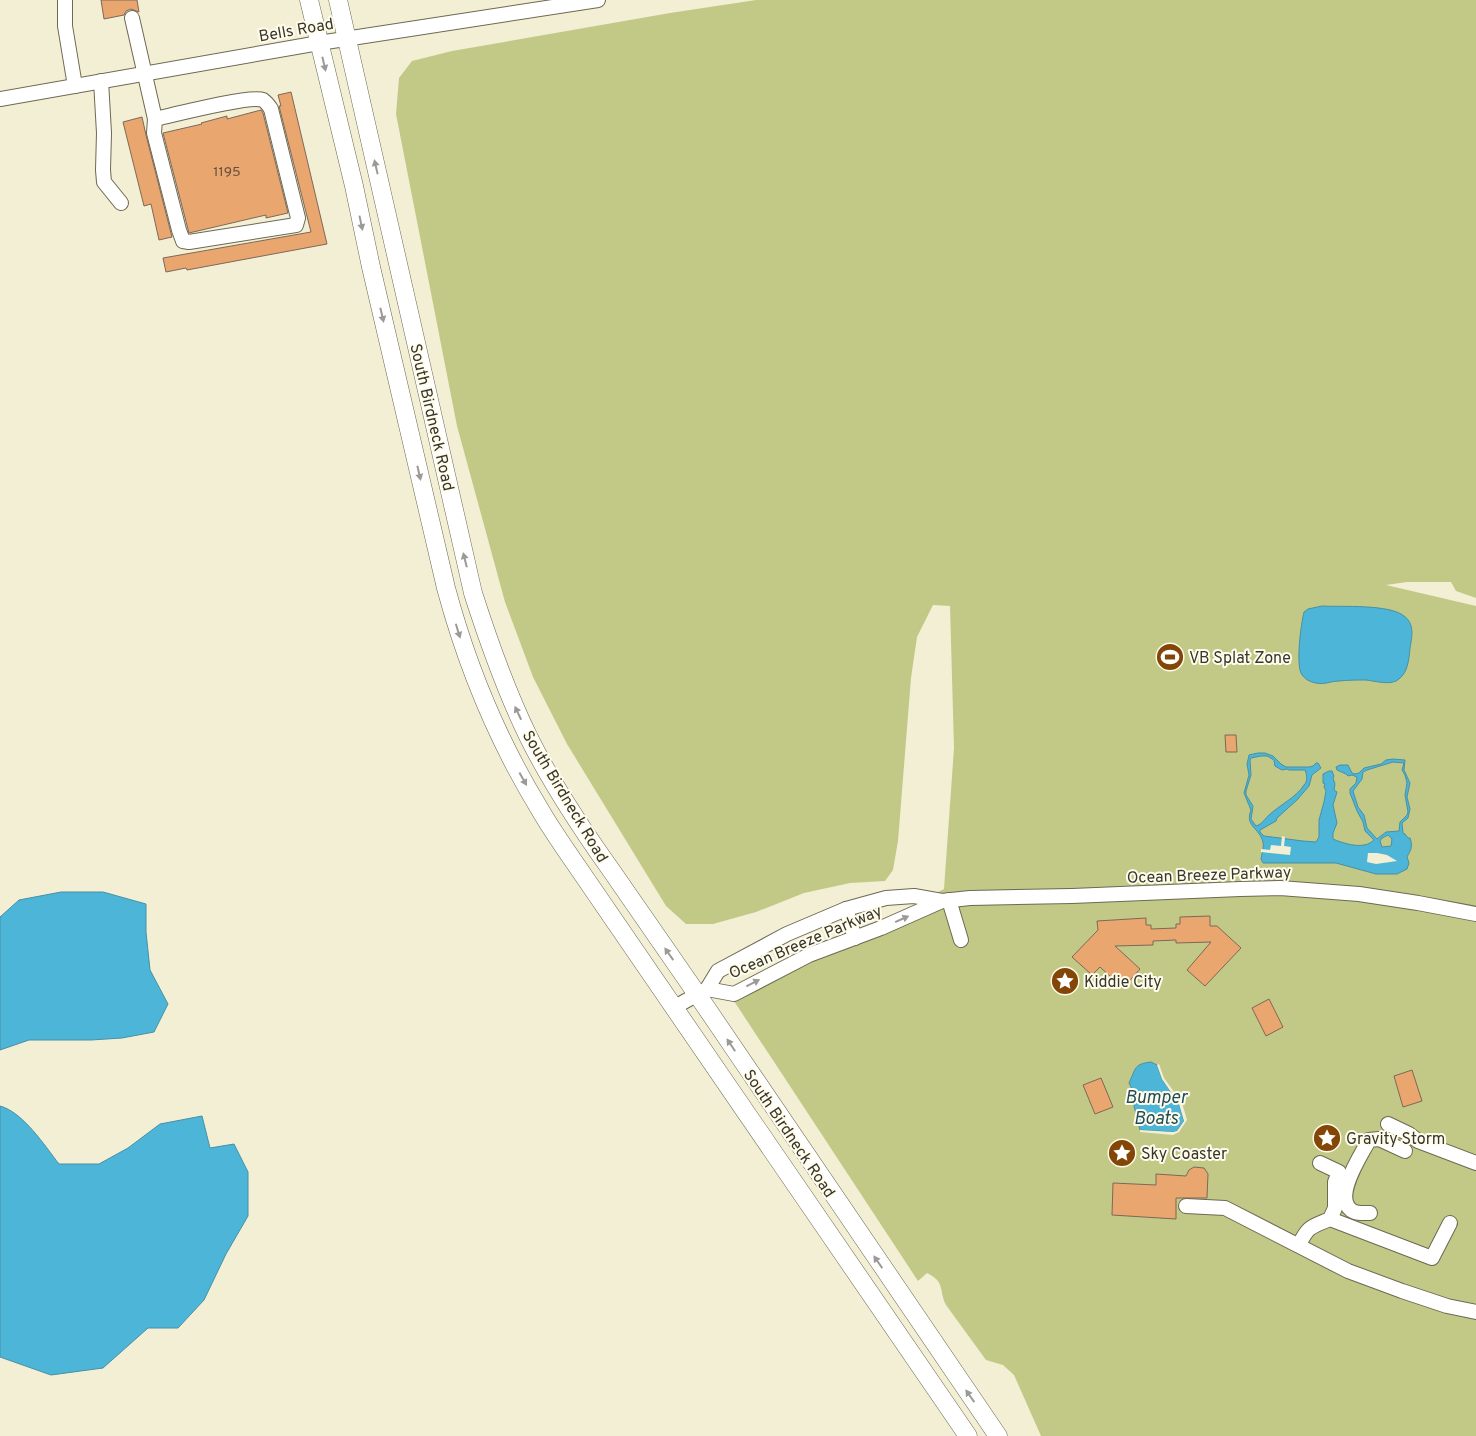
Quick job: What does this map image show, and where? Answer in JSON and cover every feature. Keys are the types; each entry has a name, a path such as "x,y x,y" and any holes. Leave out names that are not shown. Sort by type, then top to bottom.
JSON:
{"main road":[{"name":"South Birdneck Road","path":"309,0 354,186 446,588 458,634 500,738 539,808 673,1008 968,1436"},
{"name":"South Birdneck Road","path":"338,0 473,593 489,644 530,740 585,833 702,992 849,1220 998,1436"}],"street":[{"path":"65,0 65,26 75,86"},
{"name":"Bells Road","path":"0,99 319,42 598,0"},
{"path":"132,18 155,119 154,133 183,241 189,242 296,225 298,218 271,108 266,102 261,100 237,101 155,119"},
{"path":"102,81 104,182 121,203"},
{"name":"Ocean Breeze Parkway","path":"673,1008 702,992 718,971 787,934 846,909 886,898 914,896 945,900 1280,888 1359,894 1476,914"},
{"path":"945,900 961,940"},
{"name":"Ocean Breeze Parkway","path":"702,992 734,994 810,955 881,928 945,900"},
{"path":"846,909 855,938"},
{"path":"1388,1124 1409,1134 1418,1141 1476,1163"},
{"path":"1370,1213 1357,1213 1349,1208 1346,1199 1347,1183 1369,1140 1379,1139 1405,1151"},
{"path":"1320,1163 1339,1172 1335,1182 1335,1221"},
{"path":"1186,1206 1225,1208 1348,1270 1402,1291 1448,1306 1476,1312"},
{"path":"1299,1245 1305,1232 1311,1226 1335,1221 1349,1208"},
{"path":"1335,1221 1432,1258 1450,1223"}],"green space":[{"path":"756,0 1476,0 1476,598 1456,591 1451,582 1407,582 1386,585 1476,606 1476,1436 1041,1436 1014,1375 1003,1365 986,1360 946,1305 941,1286 937,1280 927,1273 918,1281 734,1001 944,889 954,748 950,606 933,605 917,637 911,678 898,841 893,870 885,881 850,883 804,893 756,912 713,924 686,924 666,906 567,744 533,677 505,602 457,426 396,114 399,78 412,61 452,51"}],"water":[{"path":"1322,606 1377,608 1397,612 1404,616 1410,623 1412,635 1408,665 1402,676 1396,681 1388,683 1356,680 1319,683 1305,679 1301,673 1299,660 1300,634 1304,612 1308,609"},
{"path":"1265,753 1273,756 1286,767 1309,767 1318,763 1321,768 1312,775 1309,786 1297,800 1276,821 1260,830 1264,836 1316,842 1319,837 1319,820 1326,791 1325,784 1323,783 1323,774 1332,771 1335,784 1334,790 1337,792 1333,805 1337,823 1333,839 1360,845 1365,845 1374,840 1365,831 1350,793 1350,789 1356,783 1357,777 1348,776 1337,770 1336,767 1348,765 1352,773 1355,774 1364,768 1381,764 1386,760 1405,760 1404,770 1410,783 1407,797 1410,809 1408,818 1402,823 1403,833 1410,838 1411,846 1407,857 1409,863 1407,869 1397,874 1376,874 1336,863 1263,863 1261,859 1263,842 1249,819 1251,810 1244,793 1249,775 1247,764 1249,755","holes":["1267,756 1274,760 1275,766 1282,770 1305,770 1307,778 1297,794 1256,826 1251,819 1253,806 1246,795 1246,791 1251,775 1250,760 1251,758","1393,762 1404,763 1402,770 1407,783 1405,795 1408,812 1400,822 1399,831 1386,832 1377,839 1367,828 1364,815 1358,807 1353,791 1362,779 1363,772","1388,835 1392,839 1391,846 1382,847 1380,841"]},
{"path":"61,892 103,892 146,904 146,932 150,970 168,1004 154,1032 122,1038 91,1040 29,1040 0,1050 0,917 19,900"},
{"name":"Bumper Boats","path":"1151,1062 1157,1065 1162,1079 1179,1104 1184,1121 1177,1131 1140,1130 1134,1106 1135,1095 1129,1083 1138,1066"},
{"path":"0,1106 9,1109 25,1122 59,1164 99,1164 128,1148 160,1124 202,1116 210,1148 234,1144 248,1172 248,1216 226,1254 204,1300 178,1328 148,1328 103,1368 51,1375 0,1357"}],"pier":[{"path":"1282,836 1285,837 1284,846 1291,847 1290,855 1261,852 1261,849 1270,850 1271,845 1281,846"},
{"path":"1368,853 1387,855 1397,861 1376,864 1367,862"},
{"path":"1159,1064 1164,1078 1182,1103 1187,1120 1179,1132 1173,1135 1140,1132 1140,1130 1177,1131 1184,1121 1179,1104 1162,1079 1157,1065"}],"building":[{"path":"101,0 137,0 139,12 131,9 126,11 124,15 104,19"},
{"path":"291,92 327,244 187,270 186,268 166,272 163,258 311,232 279,106 281,106 278,95"},
{"path":"261,110 288,213 266,218 266,215 189,233 163,133 227,116 227,119"},
{"path":"142,117 172,237 159,240 151,204 144,206 123,122"},
{"path":"1225,735 1236,735 1237,752 1226,752"},
{"path":"1210,916 1210,926 1217,926 1241,948 1205,986 1187,970 1211,942 1176,943 1176,940 1153,941 1153,945 1115,946 1140,969 1123,988 1100,967 1092,975 1072,957 1098,930 1097,921 1146,918 1146,925 1151,925 1151,929 1176,928 1176,924 1180,924 1180,917"},
{"path":"1269,999 1283,1027 1266,1036 1252,1008"},
{"path":"1412,1070 1422,1101 1403,1107 1394,1076"},
{"path":"1101,1078 1113,1107 1095,1114 1083,1085"},
{"path":"1194,1167 1204,1168 1208,1174 1207,1198 1176,1198 1176,1219 1112,1215 1113,1183 1156,1185 1156,1174 1186,1176 1189,1170"}],"place":[{"name":"VB Splat Zone","path":"1170,657"},
{"name":"Kiddie City","path":"1065,981"},
{"name":"Gravity Storm","path":"1327,1138"},
{"name":"Sky Coaster","path":"1122,1153"}]}
